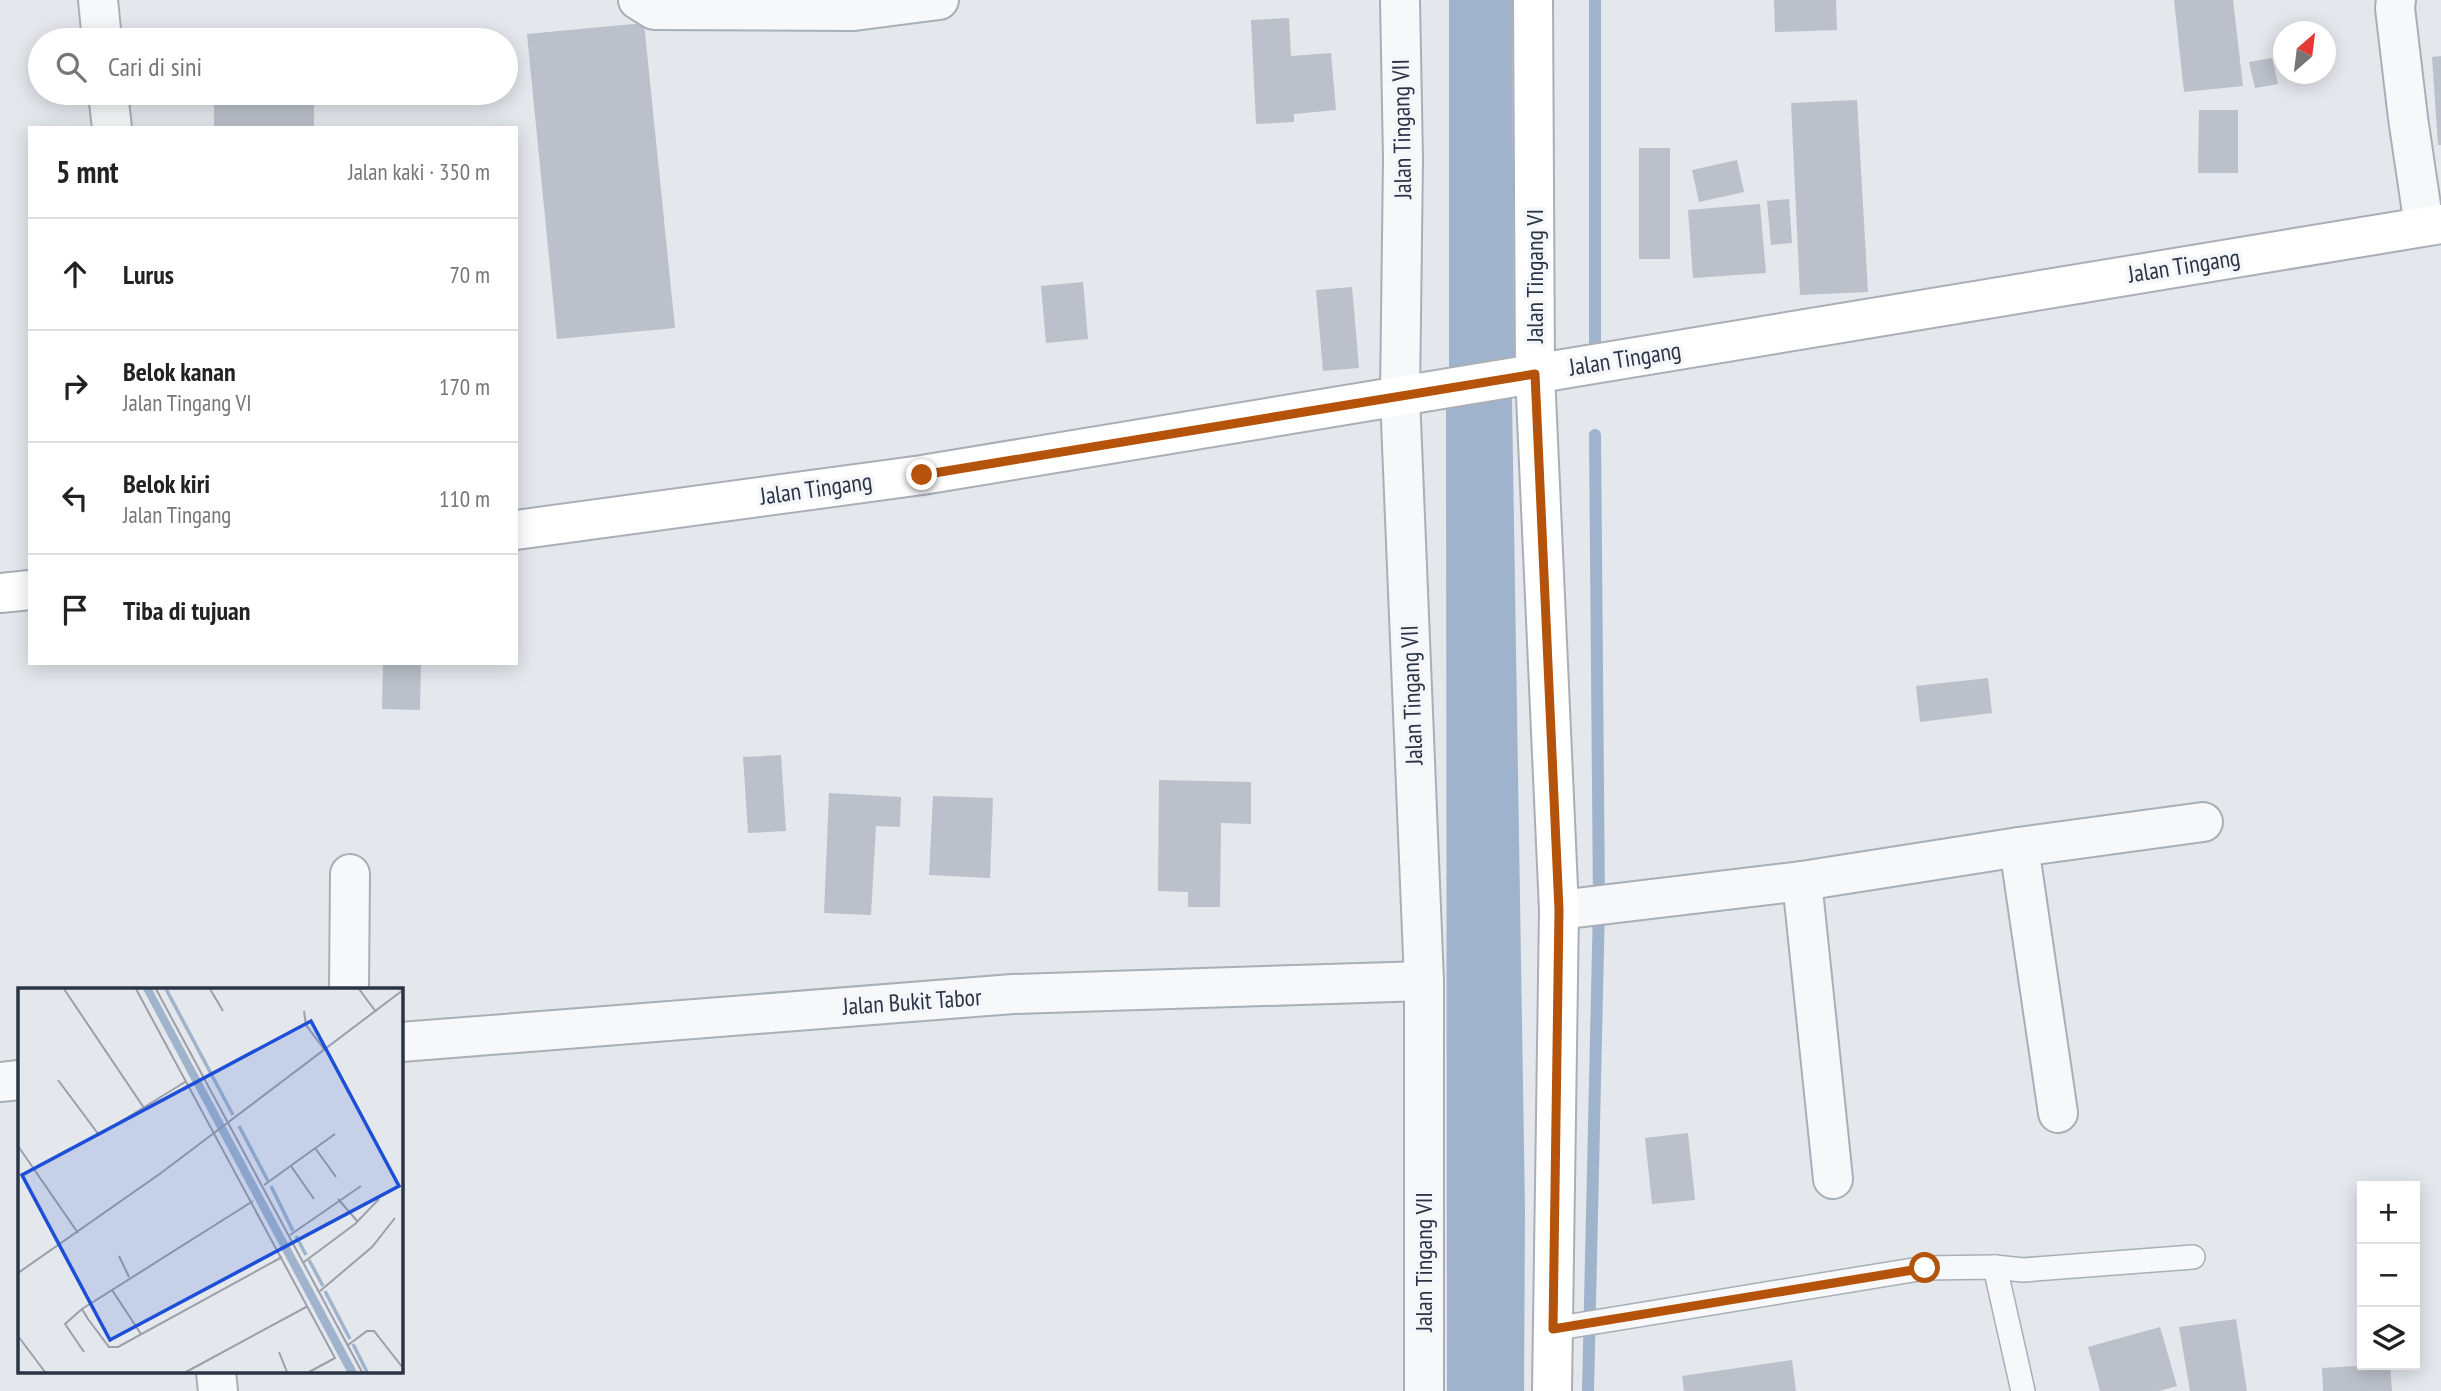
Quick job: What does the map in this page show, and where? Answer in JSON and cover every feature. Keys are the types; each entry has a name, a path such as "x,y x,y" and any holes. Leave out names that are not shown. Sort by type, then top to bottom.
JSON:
{"main road":[{"name":"Jalan Tingang VI","path":"1533,0 1524,376 1559,910 1552,1391"},
{"name":"Jalan Tingang","path":"518,530 922,475 2433,225"},
{"path":"0,593 28,590"}],"street":[{"path":"98,0 101,28"},
{"path":"638,0 654,10 768,12 854,11 939,0"},
{"name":"Jalan Tingang VII","path":"1400,0 1403,159 1400,396 1424,981 1424,1391"},
{"path":"2396,0 2408,118 2433,225"},
{"path":"109,105 112,126"},
{"path":"1559,910 1802,881 2203,822"},
{"path":"2019,847 2058,1113"},
{"path":"349,988 350,874"},
{"path":"1802,881 1833,1180"},
{"name":"Jalan Bukit Tabor","path":"402,1042 1013,994 1424,981"},
{"path":"0,1082 18,1080"}],"lane":[{"path":"1553,1329 1925,1268 1995,1267 2022,1270 2193,1257"},
{"path":"1995,1267 2023,1391"}],"water":[{"path":"1449,0 1512,0 1512,399 1525,1211 1524,1391 1447,1391 1446,407 1449,366"}],"building":[{"path":"1774,0 1836,0 1837,30 1775,32"},
{"path":"2174,0 2233,0 2243,86 2184,92"},
{"path":"1289,18 1291,56 1331,53 1336,110 1294,114 1294,122 1256,124 1251,20"},
{"path":"644,23 675,328 557,339 527,34"},
{"path":"2441,56 2441,145 2438,145 2432,57"},
{"path":"2272,58 2273,84 2278,84 2255,88 2249,62"},
{"path":"1857,100 1868,292 1800,295 1791,103"},
{"path":"214,105 314,105 314,126 214,126"},
{"path":"2199,110 2238,110 2238,173 2198,173"},
{"path":"1639,148 1670,148 1670,259 1639,259"},
{"path":"1737,160 1744,192 1699,202 1692,170"},
{"path":"1789,199 1792,243 1771,245 1767,201"},
{"path":"1760,204 1766,273 1693,278 1688,210"},
{"path":"1083,282 1088,339 1046,343 1041,286"},
{"path":"1352,287 1359,368 1323,371 1316,290"},
{"path":"383,665 421,665 420,710 382,709"},
{"path":"1988,678 1992,713 1920,722 1916,686"},
{"path":"781,755 786,831 748,833 743,757"},
{"path":"1159,780 1251,782 1251,824 1221,823 1220,907 1188,907 1188,892 1158,891"},
{"path":"829,793 901,797 900,827 876,826 871,915 824,913"},
{"path":"933,796 993,798 990,878 929,875"},
{"path":"1688,1133 1695,1200 1652,1204 1645,1138"},
{"path":"2236,1319 2247,1391 2190,1391 2179,1327"},
{"path":"2160,1327 2177,1386 2159,1391 2100,1391 2088,1347"},
{"path":"1792,1360 1796,1391 1684,1391 1682,1376"},
{"path":"2357,1366 2357,1370 2390,1370 2392,1391 2323,1391 2322,1368"}],"waterway":[{"path":"1595,0 1595,360"},
{"path":"1588,1391 1599,905 1595,435"}],"route":[{"path":"922,475 1535,374 1559,910 1553,1329 1925,1268"}]}
